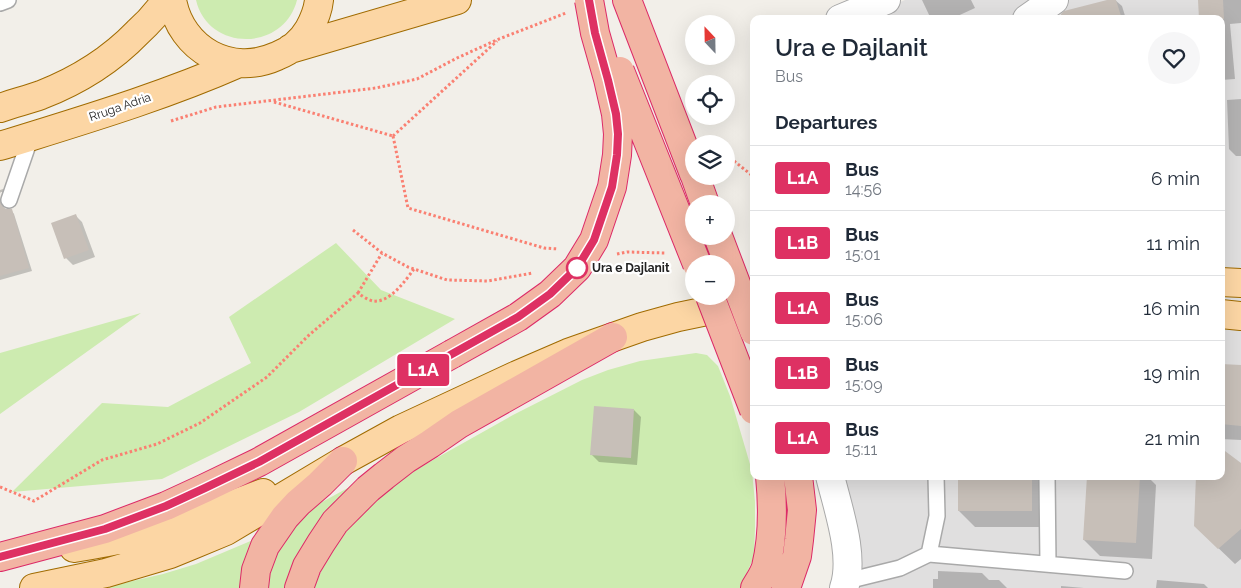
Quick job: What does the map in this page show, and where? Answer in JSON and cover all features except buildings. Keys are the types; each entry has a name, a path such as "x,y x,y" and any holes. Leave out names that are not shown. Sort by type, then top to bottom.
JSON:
{"highway":[{"path":"627,0 685,151"},
{"path":"583,4 693,255"},
{"path":"0,558 105,529 166,506 259,462 518,317 550,294 577,268 594,240 612,187 617,155 618,134 616,114 595,33 583,4"},
{"path":"721,245 750,320"},
{"path":"708,305 750,401"},
{"path":"299,588 307,566 335,522 384,476 459,424 613,337"},
{"path":"254,588 256,570 264,546 298,503 343,460"},
{"path":"755,588 766,569 772,510 770,480"},
{"path":"786,588 797,556 799,540 802,510 798,480"}],"main road":[{"path":"0,108 41,94 81,76 126,45 145,26 166,0"},
{"path":"172,0 179,22 191,40 199,47 213,56 228,62 250,64 271,59 290,49 457,0"},
{"path":"290,49 306,34 316,14 319,0"},
{"name":"Rruga Adria","path":"0,146 118,108 209,76 239,63"},
{"path":"1225,282 1241,283"},
{"path":"735,297 750,293"},
{"path":"34,588 106,573 170,554 192,545 226,530 343,460 401,429 568,353 642,327 678,317 706,305"},
{"path":"723,305 750,307"},
{"path":"1225,314 1241,316"},
{"path":"0,558 99,544 182,524 343,460"}],"street":[{"path":"850,15 886,0"},
{"path":"1033,15 1054,0"},
{"path":"831,480 846,545 848,561 846,584"}],"lane":[{"path":"0,3 8,0"},
{"path":"9,200 30,136"},
{"path":"930,554 937,516 936,480"},
{"path":"1047,480 1048,564"},
{"path":"846,584 900,568 930,554 1125,571"}],"path":[{"path":"171,120 216,107 376,88 417,79 499,39 583,4"},
{"path":"394,136 499,39"},
{"path":"271,101 394,136"},
{"path":"394,136 408,208 544,248"},
{"path":"735,162 750,174"},
{"path":"0,487 34,501 102,460 156,444 200,423 267,377 308,336 358,293 382,253"},
{"path":"358,293 374,301 384,299 398,289 414,270"}],"shaded area":[{"path":"905,0 1241,0 1241,588 855,588 840,480 1225,480 1225,15 869,15"}],"green space":[{"path":"196,0 297,0 289,17 277,29 262,37 246,39 230,37 215,29 203,17"},
{"path":"336,243 381,290 455,319 299,412 162,479 12,492 102,403 168,407 251,363 229,317"},
{"path":"141,313 0,414 0,353"},
{"path":"696,353 707,355 718,366 730,396 750,464 750,480 753,480 755,502 754,557 740,588 314,588 325,562 340,538 386,492 417,469 513,415 582,380 640,361"},
{"path":"357,483 292,566 285,588 265,588 280,540 309,509"},
{"path":"253,540 243,567 240,588 102,588 163,574 196,564"}],"bus line":[{"name":"L1A","path":"0,557 105,529 166,506 205,488 259,462 518,317 550,294 577,268 594,240 612,187 617,155 618,134 616,114 595,33 589,0"}],"place":[{"name":"Ura e Dajlanit","path":"577,268"}]}
